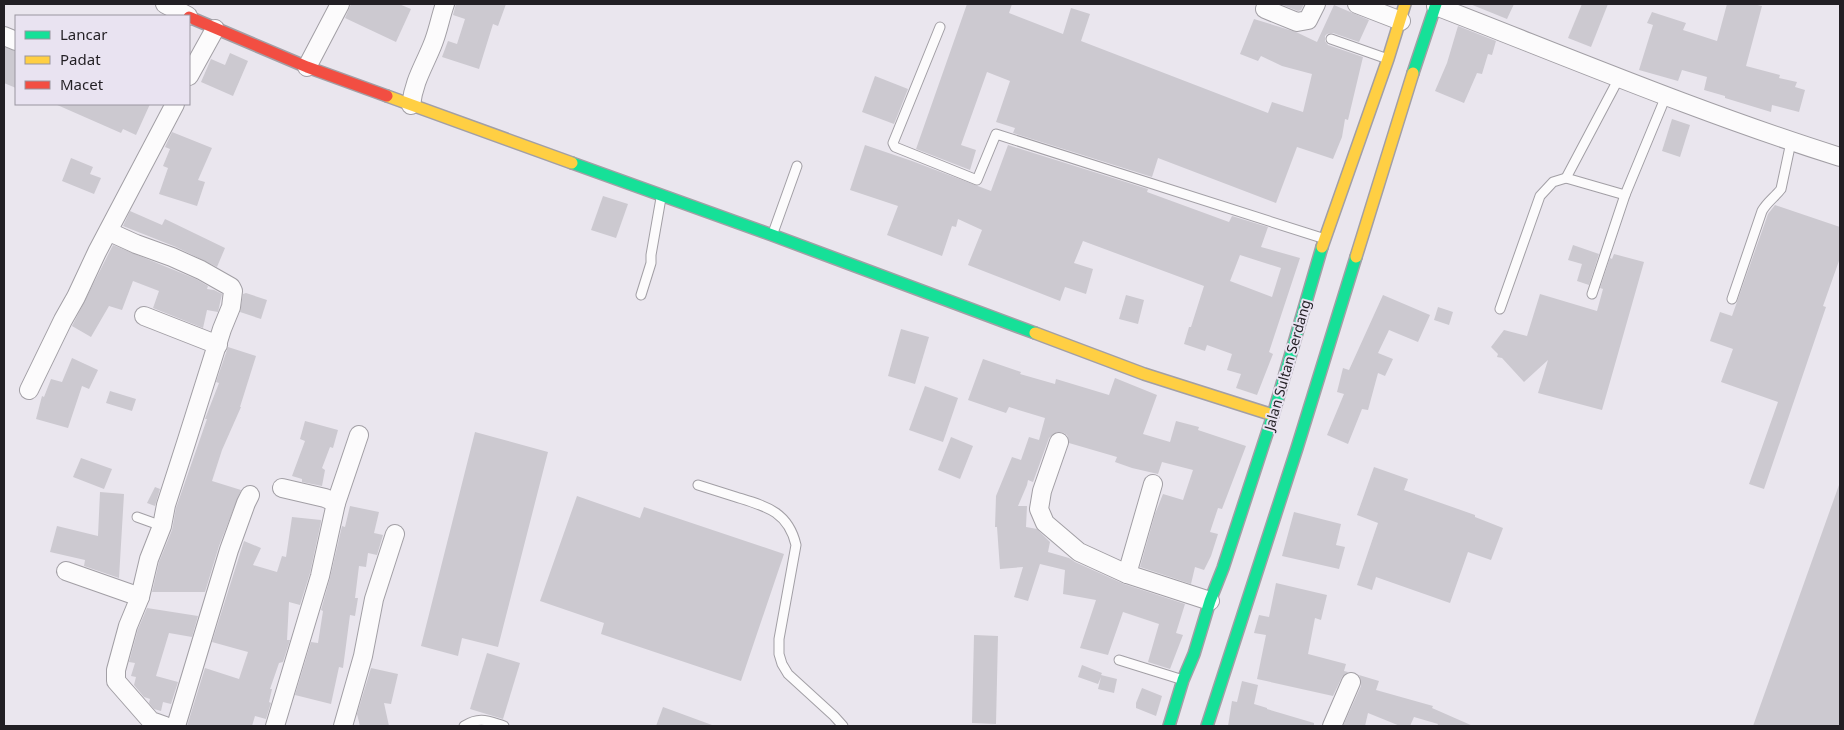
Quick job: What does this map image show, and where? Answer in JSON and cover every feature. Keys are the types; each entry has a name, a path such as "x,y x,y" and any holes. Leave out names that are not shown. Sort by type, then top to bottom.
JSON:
{"main road":[{"path":"1207,726 1436,5"},
{"name":"Jalan Sultan Serdang","path":"1169,726 1273,415 1324,239 1403,12"},
{"path":"190,15 214,29 307,67 411,106 772,235 1144,374 1273,415"}],"street":[{"path":"165,4 190,15"},
{"path":"307,67 340,4"},
{"path":"411,106 417,77 437,34 445,4"},
{"path":"1265,9 1297,22 1303,22 1308,20 1316,4"},
{"path":"1357,4 1403,12"},
{"path":"1436,5 1666,96 1791,142 1840,157"},
{"path":"190,74 214,29"},
{"path":"29,390 63,320 80,290 97,252 174,105"},
{"path":"110,230 114,234 136,244 201,270 232,288 231,307 166,505 162,526 149,559 140,598 128,626 116,678 116,681 151,721 164,726"},
{"path":"144,316 218,345"},
{"path":"275,726 320,576 336,503 359,435"},
{"path":"1059,442 1042,491 1040,514 1045,523 1078,552 1127,574 1210,601"},
{"path":"1127,574 1153,484"},
{"path":"282,488 325,498 336,503"},
{"path":"176,726 229,550 250,495"},
{"path":"343,726 363,656 374,600 395,534"},
{"path":"66,571 140,598"},
{"path":"1332,726 1351,682"}],"lane":[{"path":"940,27 893,143 895,147 977,180 996,134 1324,239"},
{"path":"1331,39 1388,59"},
{"path":"1566,178 1619,78"},
{"path":"1592,294 1625,195 1666,96"},
{"path":"1732,299 1762,211 1781,189 1791,142"},
{"path":"772,235 797,166"},
{"path":"1500,309 1540,196 1553,182 1566,178 1625,195"},
{"path":"641,295 651,263 662,196"},
{"path":"698,485 764,506 779,514 789,525 796,545 779,639 782,664 788,674 834,716 842,726"},
{"path":"137,517 162,526"},
{"path":"1119,660 1183,680"},
{"path":"464,726 478,720 487,720 504,726"}],"building":[{"path":"351,4 399,4 411,9 396,42 345,18"},
{"path":"456,4 506,4 498,26 493,24 479,69 442,57 448,41 457,44 465,19 453,15"},
{"path":"967,4 1012,4 1009,13 1063,34 1071,8 1090,14 1081,41 1268,113 1272,102 1303,112 1312,74 1282,66 1261,56 1258,61 1240,54 1254,19 1296,32 1317,42 1334,5 1369,20 1359,42 1333,33 1325,36 1325,41 1328,45 1363,57 1348,120 1345,119 1342,137 1333,159 1297,147 1276,203 1158,158 1152,177 1013,133 1015,128 996,122 1010,81 987,72 961,145 976,150 970,170 916,149"},
{"path":"1280,4 1304,4 1301,10 1298,11"},
{"path":"1470,4 1514,4 1507,19"},
{"path":"1582,4 1608,4 1591,47 1568,38"},
{"path":"1727,4 1762,6 1746,66 1780,75 1779,78 1797,82 1795,87 1805,90 1799,112 1772,105 1771,112 1725,98 1725,96 1704,90 1707,77 1682,70 1678,81 1639,70 1653,25 1647,23 1652,12 1686,23 1683,30 1717,41"},
{"path":"1458,26 1496,41 1492,55 1488,54 1482,74 1477,73 1464,103 1435,91 1447,63"},
{"path":"4,47 15,51 15,88 4,83"},
{"path":"230,53 248,61 233,96 201,82 211,59 225,65"},
{"path":"875,76 908,89 894,124 862,112"},
{"path":"57,105 150,105 136,135 123,129 121,133"},
{"path":"1672,119 1690,125 1680,157 1662,151"},
{"path":"172,132 212,148 198,180 205,182 197,206 159,194 168,168 163,166 170,149 165,147"},
{"path":"865,145 991,191 1008,145 1148,189 1147,192 1229,222 1232,216 1268,227 1261,247 1300,258 1269,352 1273,354 1257,395 1236,388 1241,374 1227,370 1232,354 1207,345 1205,351 1184,344 1204,286 1083,241 1074,263 1093,269 1086,294 1065,287 1060,301 968,265 982,230 958,219 956,227 952,226 942,256 887,235 898,206 850,190","holes":["1240,255 1281,268 1272,297 1230,281"]},
{"path":"71,158 93,167 90,174 101,178 94,194 62,181"},
{"path":"603,196 628,204 616,238 591,230"},
{"path":"1775,205 1840,227 1840,258 1823,306 1826,307 1764,489 1749,484 1778,402 1721,382 1733,349 1710,341 1720,312 1732,316 1768,214"},
{"path":"130,211 162,225 165,219 225,248 217,267 176,247 123,226"},
{"path":"113,245 196,279 208,286 207,289 222,294 218,312 207,310 203,328 153,308 159,291 133,281 122,310 109,306 91,337 72,326"},
{"path":"1573,245 1599,254 1589,285 1577,281 1582,264 1568,260"},
{"path":"1614,254 1644,262 1602,410 1538,393 1548,360 1524,382 1502,358 1497,357 1498,354 1491,347 1504,330 1527,336 1540,294 1597,311 1603,289 1600,288 1610,258 1612,259"},
{"path":"246,293 267,300 261,319 240,312 243,294"},
{"path":"1126,295 1144,300 1138,324 1119,319"},
{"path":"1383,295 1430,315 1418,342 1389,330 1378,353 1393,359 1385,376 1378,373 1368,410 1362,409 1348,444 1327,435 1344,394 1337,392 1343,368 1349,370"},
{"path":"1438,307 1453,312 1449,325 1434,320"},
{"path":"901,329 929,337 915,384 888,376"},
{"path":"228,347 256,356 241,407 222,450 212,481 241,490 219,546 205,592 152,592 159,562 172,530 176,508 207,419 205,419 219,383 216,382"},
{"path":"72,358 98,370 89,389 82,386 68,428 36,419 42,396 44,397 51,379 62,382"},
{"path":"983,359 1021,372 1020,374 1055,384 1056,379 1109,395 1115,378 1157,395 1143,434 1170,442 1176,421 1199,427 1198,430 1246,446 1222,509 1218,508 1210,532 1218,534 1211,556 1204,570 1195,567 1191,584 1140,567 1155,514 1163,494 1183,500 1193,470 1162,462 1158,474 1132,468 1115,462 1117,457 1069,443 1067,435 1057,432 1049,438 1033,482 1028,480 1018,506 1027,506 1026,527 1037,529 1050,542 1048,552 1069,558 1124,584 1185,604 1176,633 1183,635 1170,669 1148,662 1159,624 1123,612 1108,655 1080,648 1096,600 1063,594 1065,570 1040,564 1028,601 1014,597 1023,567 1000,569 997,527 995,527 996,496 1012,457 1021,460 1029,437 1039,440 1045,418 1009,407 1006,413 968,400"},
{"path":"925,386 958,398 943,442 909,430"},
{"path":"110,391 136,399 132,411 106,403"},
{"path":"305,421 338,430 333,448 330,447 322,468 325,470 322,486 302,482 302,479 292,476 305,441 300,439"},
{"path":"475,432 548,452 498,647 462,638 458,656 421,646"},
{"path":"951,437 973,446 960,479 938,470"},
{"path":"81,458 112,469 104,489 73,477"},
{"path":"1374,467 1408,479 1404,490 1475,515 1475,517 1503,528 1491,560 1468,552 1450,603 1376,577 1372,590 1357,585 1378,523 1357,515"},
{"path":"1839,485 1840,726 1753,726"},
{"path":"155,487 160,489 155,506 147,503"},
{"path":"100,492 124,494 119,578 84,566 85,560 50,552 57,526 98,536"},
{"path":"577,496 640,518 644,507 784,554 741,681 601,634 604,623 540,601"},
{"path":"350,506 379,512 374,533 383,535 377,555 368,553 366,567 359,566 355,598 358,598 355,616 350,615 343,668 339,667 331,704 295,695 311,642 318,643 323,611 321,610 342,526 345,527"},
{"path":"1294,512 1341,524 1336,545 1345,547 1339,569 1282,556"},
{"path":"292,517 321,520 321,522 310,573 300,605 289,602 287,640 290,640 283,662 279,663 270,689 272,689 269,702 271,703 266,719 255,716 252,726 187,726 205,668 239,679 248,652 212,642 244,541 261,548 253,565 277,572 282,556 286,557"},
{"path":"1276,583 1327,595 1321,620 1315,618 1308,654 1346,664 1344,671 1348,672 1342,677 1333,696 1257,679 1266,635 1254,633 1259,615 1269,617"},
{"path":"147,608 198,616 192,637 169,633 156,676 178,682 171,704 163,702 161,711 154,709 149,703 150,699 144,697 134,685 136,677 131,676 135,663 129,662 138,629"},
{"path":"974,635 998,636 996,724 972,723"},
{"path":"487,653 520,663 503,719 470,709"},
{"path":"1082,665 1102,673 1101,675 1117,679 1114,693 1098,689 1101,677 1098,684 1078,677"},
{"path":"371,668 398,674 391,704 384,703 389,726 360,726 357,714"},
{"path":"1359,675 1379,681 1376,690 1433,706 1432,708 1473,726 1437,726 1438,724 1414,717 1410,726 1400,726 1368,713 1365,726 1343,726 1361,686"},
{"path":"1242,681 1258,685 1254,704 1314,723 1314,726 1228,726 1232,701 1237,702"},
{"path":"1142,688 1162,696 1156,716 1136,708"},
{"path":"663,707 712,725 712,726 656,726"}],"traffic: fast":[{"path":"1413,73 1436,4"},
{"path":"572,163 1035,333"},
{"path":"1169,726 1273,415 1322,247"},
{"path":"1207,726 1297,448 1356,257"}],"traffic: slow":[{"path":"1322,247 1388,59 1405,4"},
{"path":"1356,257 1413,73"},
{"path":"387,96 572,163"},
{"path":"1035,333 1144,374 1273,415"}],"traffic: jam":[{"path":"190,17 307,67 387,96"}]}
